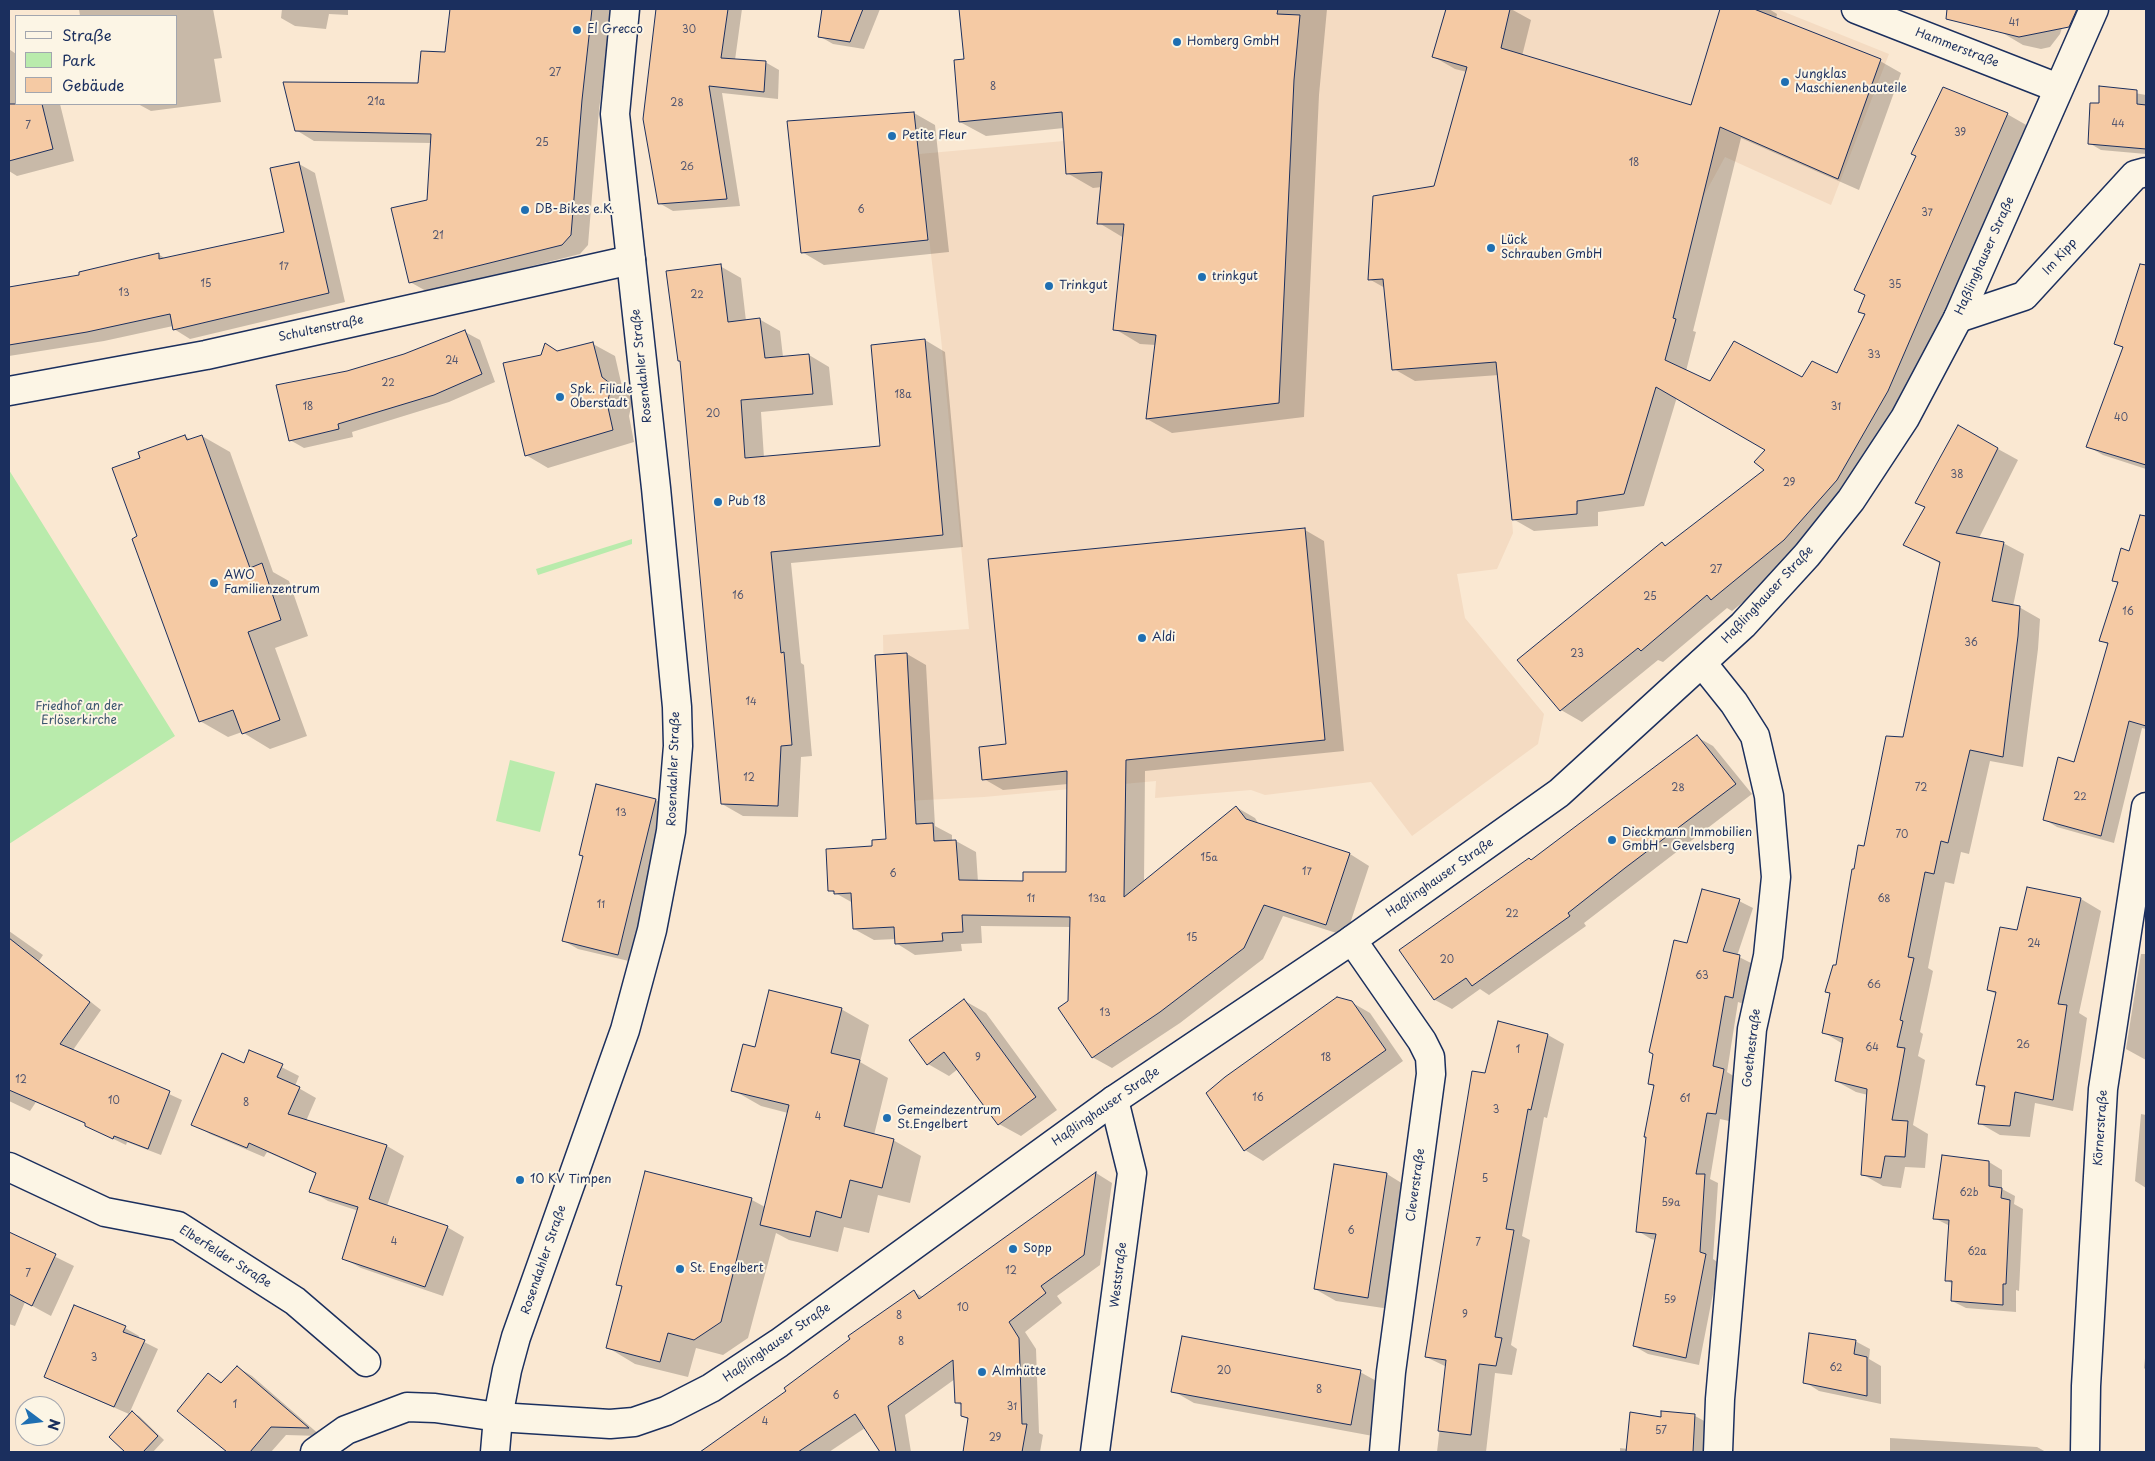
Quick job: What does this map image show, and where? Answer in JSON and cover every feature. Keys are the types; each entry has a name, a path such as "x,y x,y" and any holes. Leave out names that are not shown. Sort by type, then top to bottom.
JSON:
{"street":[{"name":"Rosendahler Straße","path":"495,1452 498,1417 507,1370 516,1337 625,1030 652,930 672,832 678,746 677,707 616,114 625,9"},
{"name":"Hammerstraße","path":"1856,9 2058,88"},
{"name":"Haßlinghauser Straße","path":"315,1452 346,1430 374,1418 408,1407 435,1408 498,1417 610,1424 634,1422 666,1411 703,1392 779,1343 1114,1100 1352,940 1559,793 1743,626 1806,555 1851,500 1905,418 1958,318 2094,9"},
{"name":"Im Kipp","path":"1958,318 2024,296 2135,175 2146,172"},
{"name":"Schultenstraße","path":"9,391 206,354 631,260"},
{"name":"Goethestraße","path":"1702,663 1734,703 1755,736 1769,796 1776,877 1768,956 1752,1029 1720,1399 1718,1452"},
{"name":"Körnerstraße","path":"2085,1452 2086,1386 2103,1089 2146,807"},
{"name":"Cleverstraße","path":"1352,940 1422,1041 1430,1057 1431,1074 1391,1372 1384,1452"},
{"name":"Weststraße","path":"1095,1452 1132,1173 1114,1100"},
{"name":"Elberfelder Straße","path":"9,1167 105,1212 178,1226 295,1301 366,1362"}],"shaded area":[{"path":"1055,9 1777,9 1889,54 1831,205 1725,157 1702,199 1624,477 1623,494 1578,501 1577,514 1512,520 1513,533 1497,569 1457,574 1465,618 1544,714 1538,744 1412,836 1371,782 1265,795 1251,790 1155,798 1156,781 984,797 886,802 883,635 969,629 941,338 919,154 1064,141"}],"green space":[{"name":"Friedhof an der Erlöserkirche","path":"9,470 175,736 9,844"},
{"path":"632,539 632,544 538,575 536,569"},
{"path":"510,760 555,772 540,832 496,821"}],"building":[{"path":"450,9 592,9 582,100 571,235 562,245 409,283 391,208 427,200 431,134 295,131 283,82 418,83 421,51 445,52"},
{"path":"656,9 728,9 721,58 766,61 764,92 709,86 727,199 658,204 643,119"},
{"path":"822,9 863,9 850,42 818,37"},
{"name":"trinkgut","path":"959,9 1278,9 1277,14 1300,15 1294,80 1279,403 1146,419 1156,335 1113,330 1124,224 1097,224 1102,172 1066,174 1062,112 959,122 954,60 964,59"},
{"path":"1446,9 1510,9 1501,48 1691,105 1720,9 1754,9 1881,59 1838,179 1720,127 1673,318 1676,319 1665,360 1710,381 1734,341 1802,377 1812,361 1837,373 1865,314 1858,312 1865,295 1854,290 1916,156 1911,154 1943,87 2008,113 1888,391 1837,480 1784,540 1711,600 1707,595 1641,651 1638,648 1560,711 1517,660 1662,542 1665,546 1764,470 1754,462 1765,450 1656,387 1624,494 1577,501 1577,514 1512,520 1496,362 1392,370 1383,279 1368,280 1373,196 1434,186 1467,67 1432,57"},
{"path":"1947,9 2077,9 2069,27 2019,37 1946,19"},
{"path":"2099,86 2137,90 2137,104 2146,105 2146,149 2088,144 2090,103 2099,103"},
{"path":"9,104 42,105 53,149 9,161"},
{"path":"914,112 928,240 801,253 787,121"},
{"path":"299,162 329,293 173,330 170,314 87,332 9,345 9,287 79,275 79,272 159,253 159,259 284,232 270,168"},
{"path":"721,264 728,322 760,318 765,358 809,354 813,394 741,400 745,458 880,446 871,345 925,339 943,535 771,552 781,653 784,652 792,745 781,746 778,806 721,804 680,361 678,361 666,271"},
{"path":"2140,264 2146,265 2146,465 2086,447 2123,347 2114,344"},
{"path":"465,330 482,374 434,395 338,424 339,429 289,441 276,385 347,371 404,354"},
{"name":"Spk. Filiale Oberstadt","path":"593,342 602,377 612,385 607,403 613,430 525,456 503,363 541,355 545,343 557,351"},
{"path":"1958,425 1998,448 1956,533 2004,542 1992,601 2020,606 2018,636 2003,757 1970,750 1948,843 1941,841 1934,874 1925,872 1908,957 1914,958 1900,1020 1903,1021 1897,1047 1905,1048 1892,1120 1908,1121 1905,1157 1885,1156 1881,1178 1861,1175 1867,1089 1835,1081 1843,1038 1822,1033 1830,993 1825,992 1833,965 1836,965 1852,869 1854,869 1858,845 1864,846 1886,736 1903,737 1940,562 1903,545 1925,507 1915,503"},
{"name":"AWO Familienzentrum","path":"185,435 187,440 202,435 250,568 262,563 281,620 248,632 280,720 242,734 233,710 199,722 132,539 137,536 112,468 140,458 138,452"},
{"path":"2140,515 2146,516 2146,726 2129,721 2101,836 2043,820 2058,757 2074,762 2108,643 2099,641 2118,582 2112,581 2121,548 2129,551"},
{"path":"1305,528 1325,740 1126,760 1124,897 1236,806 1246,819 1350,853 1326,925 1264,905 1244,948 1160,1012 1092,1058 1058,1008 1068,1001 1070,917 962,915 963,932 942,933 943,941 895,944 894,927 853,929 851,893 834,894 834,891 828,891 826,849 872,846 872,840 886,839 875,655 907,653 916,824 933,823 934,841 956,840 959,880 1023,881 1023,872 1066,872 1067,771 982,780 979,747 1006,744 988,559"},
{"path":"1697,735 1736,784 1568,913 1570,916 1472,986 1466,978 1434,1000 1399,950 1529,858 1531,860"},
{"path":"596,784 656,799 618,955 562,941 583,856 579,855"},
{"path":"2027,887 2081,898 2058,1004 2067,1005 2053,1100 2015,1092 2010,1126 1978,1124 1985,1086 1976,1085 1996,992 1987,990 2000,927 2017,930"},
{"path":"1702,889 1740,899 1723,951 1740,955 1733,998 1725,996 1713,1066 1724,1069 1716,1114 1707,1113 1696,1174 1705,1174 1700,1252 1706,1254 1686,1358 1633,1346 1656,1234 1636,1232 1646,1137 1644,1137 1654,1085 1648,1084 1653,1054 1649,1052 1674,940 1687,943"},
{"path":"9,938 90,1002 60,1044 170,1091 148,1149 114,1136 113,1139 85,1126 85,1123 9,1090"},
{"path":"769,990 842,1008 831,1053 860,1060 844,1126 894,1139 882,1188 850,1180 841,1218 816,1211 810,1237 760,1225 789,1105 731,1091 743,1044 755,1047"},
{"path":"1337,997 1352,1001 1386,1050 1244,1151 1206,1093 1225,1077"},
{"path":"964,999 1036,1097 998,1125 944,1052 927,1065 909,1040"},
{"path":"1498,1021 1548,1034 1531,1110 1528,1109 1506,1229 1514,1230 1495,1337 1502,1338 1496,1366 1479,1364 1471,1435 1438,1431 1446,1360 1425,1357 1472,1071 1485,1073"},
{"path":"249,1050 283,1064 277,1077 300,1087 288,1114 387,1145 369,1199 448,1226 425,1287 342,1259 358,1207 309,1192 316,1173 249,1143 247,1148 191,1125 222,1053 244,1063"},
{"path":"1942,1155 1989,1161 1989,1186 2002,1188 2001,1198 2010,1200 2006,1284 2003,1284 2003,1305 1951,1301 1952,1281 1945,1281 1949,1220 1933,1219"},
{"path":"1334,1164 1387,1173 1368,1298 1314,1289"},
{"name":"St. Engelbert","path":"645,1171 752,1198 721,1322 694,1340 668,1333 660,1362 606,1348 622,1286 616,1285"},
{"path":"1096,1172 1084,1255 1041,1286 1046,1293 1009,1322 1019,1338 1022,1424 1027,1424 1022,1452 963,1452 968,1418 961,1416 961,1403 955,1403 953,1360 888,1406 896,1452 880,1452 855,1414 798,1452 700,1452 786,1391 784,1388 850,1339 848,1336 914,1290 919,1299"},
{"path":"9,1232 56,1254 32,1306 9,1294"},
{"path":"74,1305 126,1326 123,1332 145,1340 114,1407 44,1377"},
{"path":"1809,1333 1856,1340 1854,1354 1867,1357 1867,1396 1803,1383"},
{"path":"1182,1336 1361,1370 1351,1425 1171,1392"},
{"path":"237,1366 309,1428 271,1427 250,1452 227,1452 177,1411 208,1373 221,1383"},
{"path":"132,1411 158,1436 143,1452 125,1452 109,1437"},
{"path":"1661,1411 1695,1414 1693,1452 1626,1452 1630,1412 1661,1417"}],"place":[{"name":"El Grecco","path":"577,30"},
{"name":"Homberg GmbH","path":"1177,42"},
{"name":"Jungklas Maschienenbauteile","path":"1785,82"},
{"name":"Petite Fleur","path":"892,136"},
{"name":"DB-Bikes e.K.","path":"525,210"},
{"name":"Lück Schrauben GmbH","path":"1491,248"},
{"name":"trinkgut","path":"1202,277"},
{"name":"Trinkgut","path":"1049,286"},
{"name":"Spk. Filiale Oberstadt","path":"560,397"},
{"name":"Pub 18","path":"718,502"},
{"name":"AWO Familienzentrum","path":"214,583"},
{"name":"Aldi","path":"1142,638"},
{"name":"Dieckmann Immobilien GmbH - Gevelsberg","path":"1612,840"},
{"name":"Gemeindezentrum St.Engelbert","path":"887,1118"},
{"name":"10 KV Timpen","path":"520,1180"},
{"name":"Sopp","path":"1013,1249"},
{"name":"St. Engelbert","path":"680,1269"},
{"name":"Almhütte","path":"982,1372"}]}
